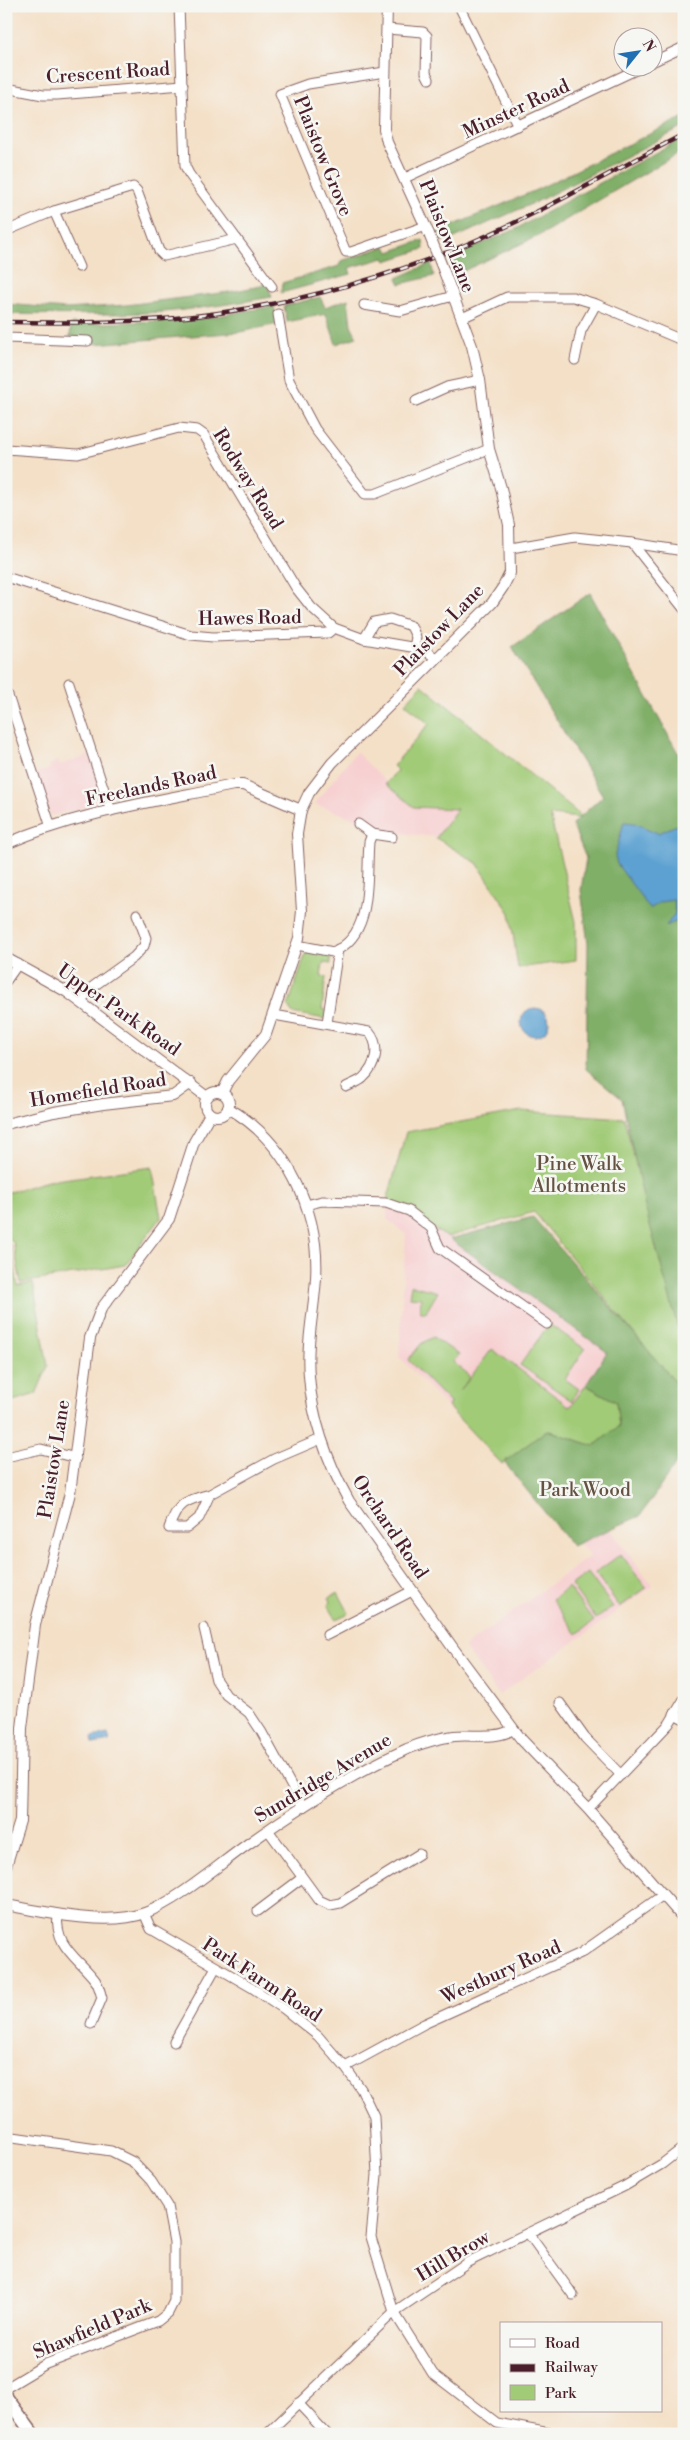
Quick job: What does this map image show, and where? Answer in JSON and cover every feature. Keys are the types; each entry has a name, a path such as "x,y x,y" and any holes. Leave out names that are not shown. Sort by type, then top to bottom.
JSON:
{"main road":[{"path":"6,2397 33,2434"}],"street":[{"path":"179,6 185,166 272,286"},
{"name":"Plaistow Lane","path":"222,1093 228,1081 264,1037 274,1015 297,945 302,918 297,834 301,810 309,793 332,763 480,616 504,587 510,573 511,548 506,507 489,450 480,380 472,346 443,268 405,178 387,142 384,129 387,6"},
{"path":"460,6 518,126"},
{"path":"387,29 423,32 426,36 426,73 429,79"},
{"path":"662,57 684,47"},
{"name":"Plaistow Grove","path":"385,72 308,84 280,94 346,252 427,230"},
{"name":"Minster Road","path":"405,178 619,78"},
{"name":"Crescent Road","path":"6,88 43,95 57,95 182,85"},
{"path":"6,231 54,211 133,187 137,191 159,252 164,256 237,239"},
{"path":"54,211 79,267"},
{"path":"364,305 400,311 453,296"},
{"path":"462,318 507,297 573,297 596,304 684,341"},
{"path":"575,360 581,331 596,304"},
{"path":"278,314 289,380 315,429 365,494 375,494 489,450"},
{"path":"6,338 88,341"},
{"path":"416,401 447,387 480,380"},
{"name":"Rodway Road","path":"6,449 78,454 179,428 196,430 204,435 296,588 311,607 334,628"},
{"path":"511,548 575,538 632,543 684,551"},
{"path":"632,543 684,609"},
{"name":"Hawes Road","path":"6,577 191,635 213,637 328,633 334,628"},
{"path":"364,639 374,622 390,618 411,626 416,637 414,648"},
{"path":"334,628 364,639 428,652 436,658"},
{"path":"69,683 111,811"},
{"path":"8,696 51,827"},
{"name":"Freelands Road","path":"6,844 51,827 111,811 243,785 301,810"},
{"path":"358,824 372,834 392,837"},
{"path":"297,945 327,951 338,949 353,938 364,916 369,842 372,834"},
{"path":"81,1002 92,988 134,957 144,946 146,938 137,914"},
{"path":"327,1024 338,949"},
{"name":"Upper Park Road","path":"6,958 81,1002 191,1083 207,1097"},
{"path":"6,981 18,964"},
{"path":"274,1015 369,1032 375,1039 376,1059 364,1077 346,1087"},
{"name":"Homefield Road","path":"6,1124 54,1112 173,1096 191,1083"},
{"path":"215,1092 222,1093 228,1100 228,1108 220,1116 210,1114 205,1107 207,1097 215,1092"},
{"name":"Orchard Road","path":"228,1108 258,1131 276,1149 292,1174 306,1205 312,1229 316,1277 309,1340 309,1377 321,1439 335,1477 348,1501 513,1729"},
{"name":"Plaistow Lane","path":"6,1866 20,1820 22,1728 35,1625 70,1493 76,1458 83,1382 94,1322 101,1309 169,1219 194,1142 210,1114"},
{"path":"306,1205 322,1201 386,1203 409,1211 431,1228 440,1248 547,1324"},
{"path":"210,1494 199,1518 187,1528 170,1528 175,1512 189,1499 210,1494 274,1459 321,1439"},
{"path":"6,1457 41,1449 76,1458"},
{"path":"327,1634 412,1591"},
{"path":"204,1628 216,1680 226,1695 249,1713 303,1807"},
{"path":"588,1809 669,1724 684,1699"},
{"path":"560,1703 586,1738 621,1775"},
{"path":"674,1714 684,1719"},
{"path":"513,1729 531,1751 588,1809 684,1919"},
{"name":"Sundridge Avenue","path":"6,1905 58,1914 114,1918 144,1913 181,1892 303,1807 379,1762 409,1748 434,1740 453,1736 504,1734 513,1729"},
{"path":"268,1830 319,1900 330,1905 340,1903 419,1854"},
{"path":"258,1911 302,1878"},
{"name":"Westbury Road","path":"345,2067 424,2024 581,1953 662,1895"},
{"name":"Park Farm Road","path":"144,1913 151,1929 251,1987 311,2030 345,2067 362,2089 374,2116 377,2175 370,2236 394,2312 432,2374 497,2422 555,2434"},
{"path":"58,1914 56,1928 61,1941 97,1981 102,1998 91,2024"},
{"path":"174,2042 216,1967"},
{"name":"Shawfield Park","path":"6,2136 111,2151 133,2162 156,2187 167,2206 174,2242 176,2291 172,2307 165,2317 158,2321 46,2364 6,2388"},
{"name":"Hill Brow","path":"267,2434 394,2312 468,2262 625,2186 662,2164 684,2146"},
{"path":"528,2233 573,2295"},
{"path":"298,2403 327,2434"}],"shaded area":[{"path":"356,752 391,787 458,809 576,922 576,960 518,968 510,913 477,863 436,837 393,832 314,804"},
{"path":"89,755 106,802 51,816 36,773 50,769 49,765 58,761 60,765"},
{"path":"387,1201 450,1239 607,1352 616,1402 502,1464 399,1357 406,1234 387,1219"},
{"path":"603,1520 653,1586 499,1695 464,1647 590,1556 580,1544"},
{"path":"6,2415 21,2434 6,2434"}],"green space":[{"path":"684,117 684,127 538,201 450,240 441,241 438,232 536,190"},
{"path":"684,137 684,150 540,235 457,274 447,258 512,231"},
{"path":"423,240 424,249 386,261 384,258 349,268 351,274 281,293 282,283 339,266 341,261 386,246 389,252"},
{"path":"431,263 434,276 400,284 397,278"},
{"path":"267,282 272,297 231,304 163,312 124,314 6,314 6,304 66,309 126,305 229,292 261,286"},
{"path":"320,297 325,307 348,299 351,325 357,337 336,344 326,314 287,322 284,306"},
{"path":"274,306 278,324 240,332 95,344 92,337 70,337 71,324 194,320"},
{"path":"590,593 684,764 684,1350 645,1207 622,1099 586,1069 588,944 581,890 586,858 572,824 603,796 512,647"},
{"path":"422,685 581,816 580,818 550,815 576,922 576,960 518,968 510,913 477,863 436,838 457,809 414,807 386,784 397,770 393,766 429,724 405,703"},
{"path":"307,950 330,956 331,964 323,963 321,976 326,977 322,1009 326,1010 325,1019 292,1013 288,1006"},
{"name":"Pine Walk Allotments","path":"521,1111 624,1118 684,1349 683,1393 534,1212 447,1237 387,1201 406,1132"},
{"path":"152,1167 161,1218 125,1265 21,1283 13,1241 6,1242 6,1193 48,1181"},
{"name":"Park Wood","path":"533,1217 684,1392 684,1452 640,1516 572,1546 504,1462 547,1430 594,1446 619,1426 616,1402 586,1385 607,1352 450,1239"},
{"path":"6,1245 10,1245 18,1286 33,1283 48,1366 36,1394 6,1403"},
{"path":"411,1285 438,1292 426,1312 420,1312 421,1298 409,1297"},
{"path":"549,1324 585,1349 565,1379 579,1389 572,1401 520,1365"},
{"path":"433,1337 459,1355 453,1362 468,1374 469,1378 460,1391 492,1349 570,1407 586,1385 616,1402 619,1426 594,1446 547,1430 502,1464 448,1407 450,1403 408,1360 421,1344"},
{"path":"621,1554 646,1588 620,1607 595,1573"},
{"path":"588,1573 613,1607 596,1619 571,1585"},
{"path":"568,1587 594,1621 577,1634 552,1600"},
{"path":"338,1592 349,1613 336,1619 328,1605 331,1602 329,1597"}],"water":[{"path":"624,822 634,823 658,833 684,822 684,918 666,926 675,913 674,900 660,902 650,909 617,864 615,855"},
{"path":"535,1008 545,1012 549,1022 545,1032 535,1036 525,1032 521,1022 525,1012"},
{"path":"108,1734 110,1741 93,1744 92,1737"}],"railway":[{"path":"6,322 134,321 176,318 248,308 355,284 424,261 487,236 684,134"}]}
